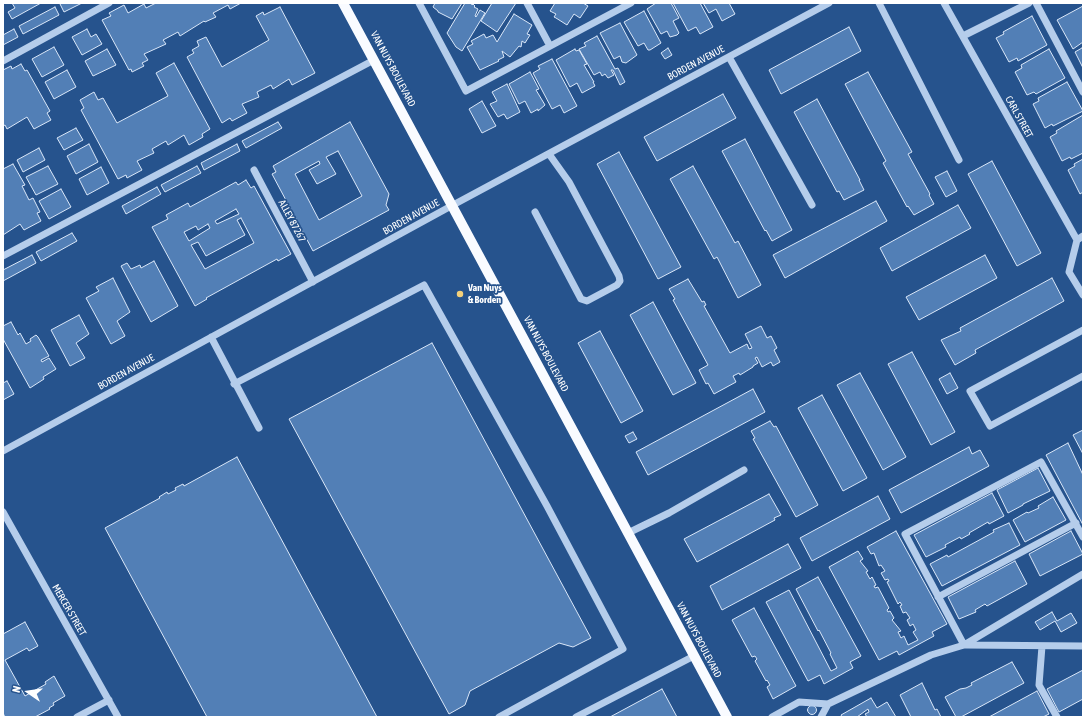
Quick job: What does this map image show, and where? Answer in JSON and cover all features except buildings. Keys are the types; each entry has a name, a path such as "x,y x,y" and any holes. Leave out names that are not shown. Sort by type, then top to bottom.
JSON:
{"main road":[{"name":"VAN NUYS BOULEVARD","path":"344,3 727,717"}],"street":[{"path":"3,61 109,3"},
{"path":"419,3 466,91 631,3"},
{"path":"527,3 550,46"},
{"name":"BORDEN AVENUE","path":"3,451 453,205 829,3"},
{"path":"879,3 959,160"},
{"name":"CARL STREET","path":"944,3 1080,238"},
{"path":"962,36 1028,3"},
{"path":"1036,3 1083,92"},
{"path":"729,57 812,205"},
{"path":"3,256 374,60"},
{"path":"535,212 581,299 587,301 620,282 619,276 569,182 549,154"},
{"name":"ALLEY 87267","path":"254,170 313,282"},
{"path":"1080,238 1070,272 1083,295"},
{"path":"234,384 424,285 547,506 623,649 499,717"},
{"path":"1083,330 970,391 990,426 1083,376"},
{"path":"210,337 258,428"},
{"path":"964,645 905,534 1041,462 1083,537"},
{"path":"628,533 669,513 744,470"},
{"name":"MERCER STREET","path":"3,512 118,717"},
{"path":"938,597 1076,523"},
{"path":"772,717 799,702 828,704 931,655 964,645 1083,574"},
{"path":"964,645 1083,646"},
{"path":"1042,646 1039,685 1057,717"},
{"path":"576,717 694,656"},
{"path":"77,717 109,700"},
{"path":"821,717 828,704"}],"place":[{"name":"Van Nuys & Borden","path":"460,294"}]}
